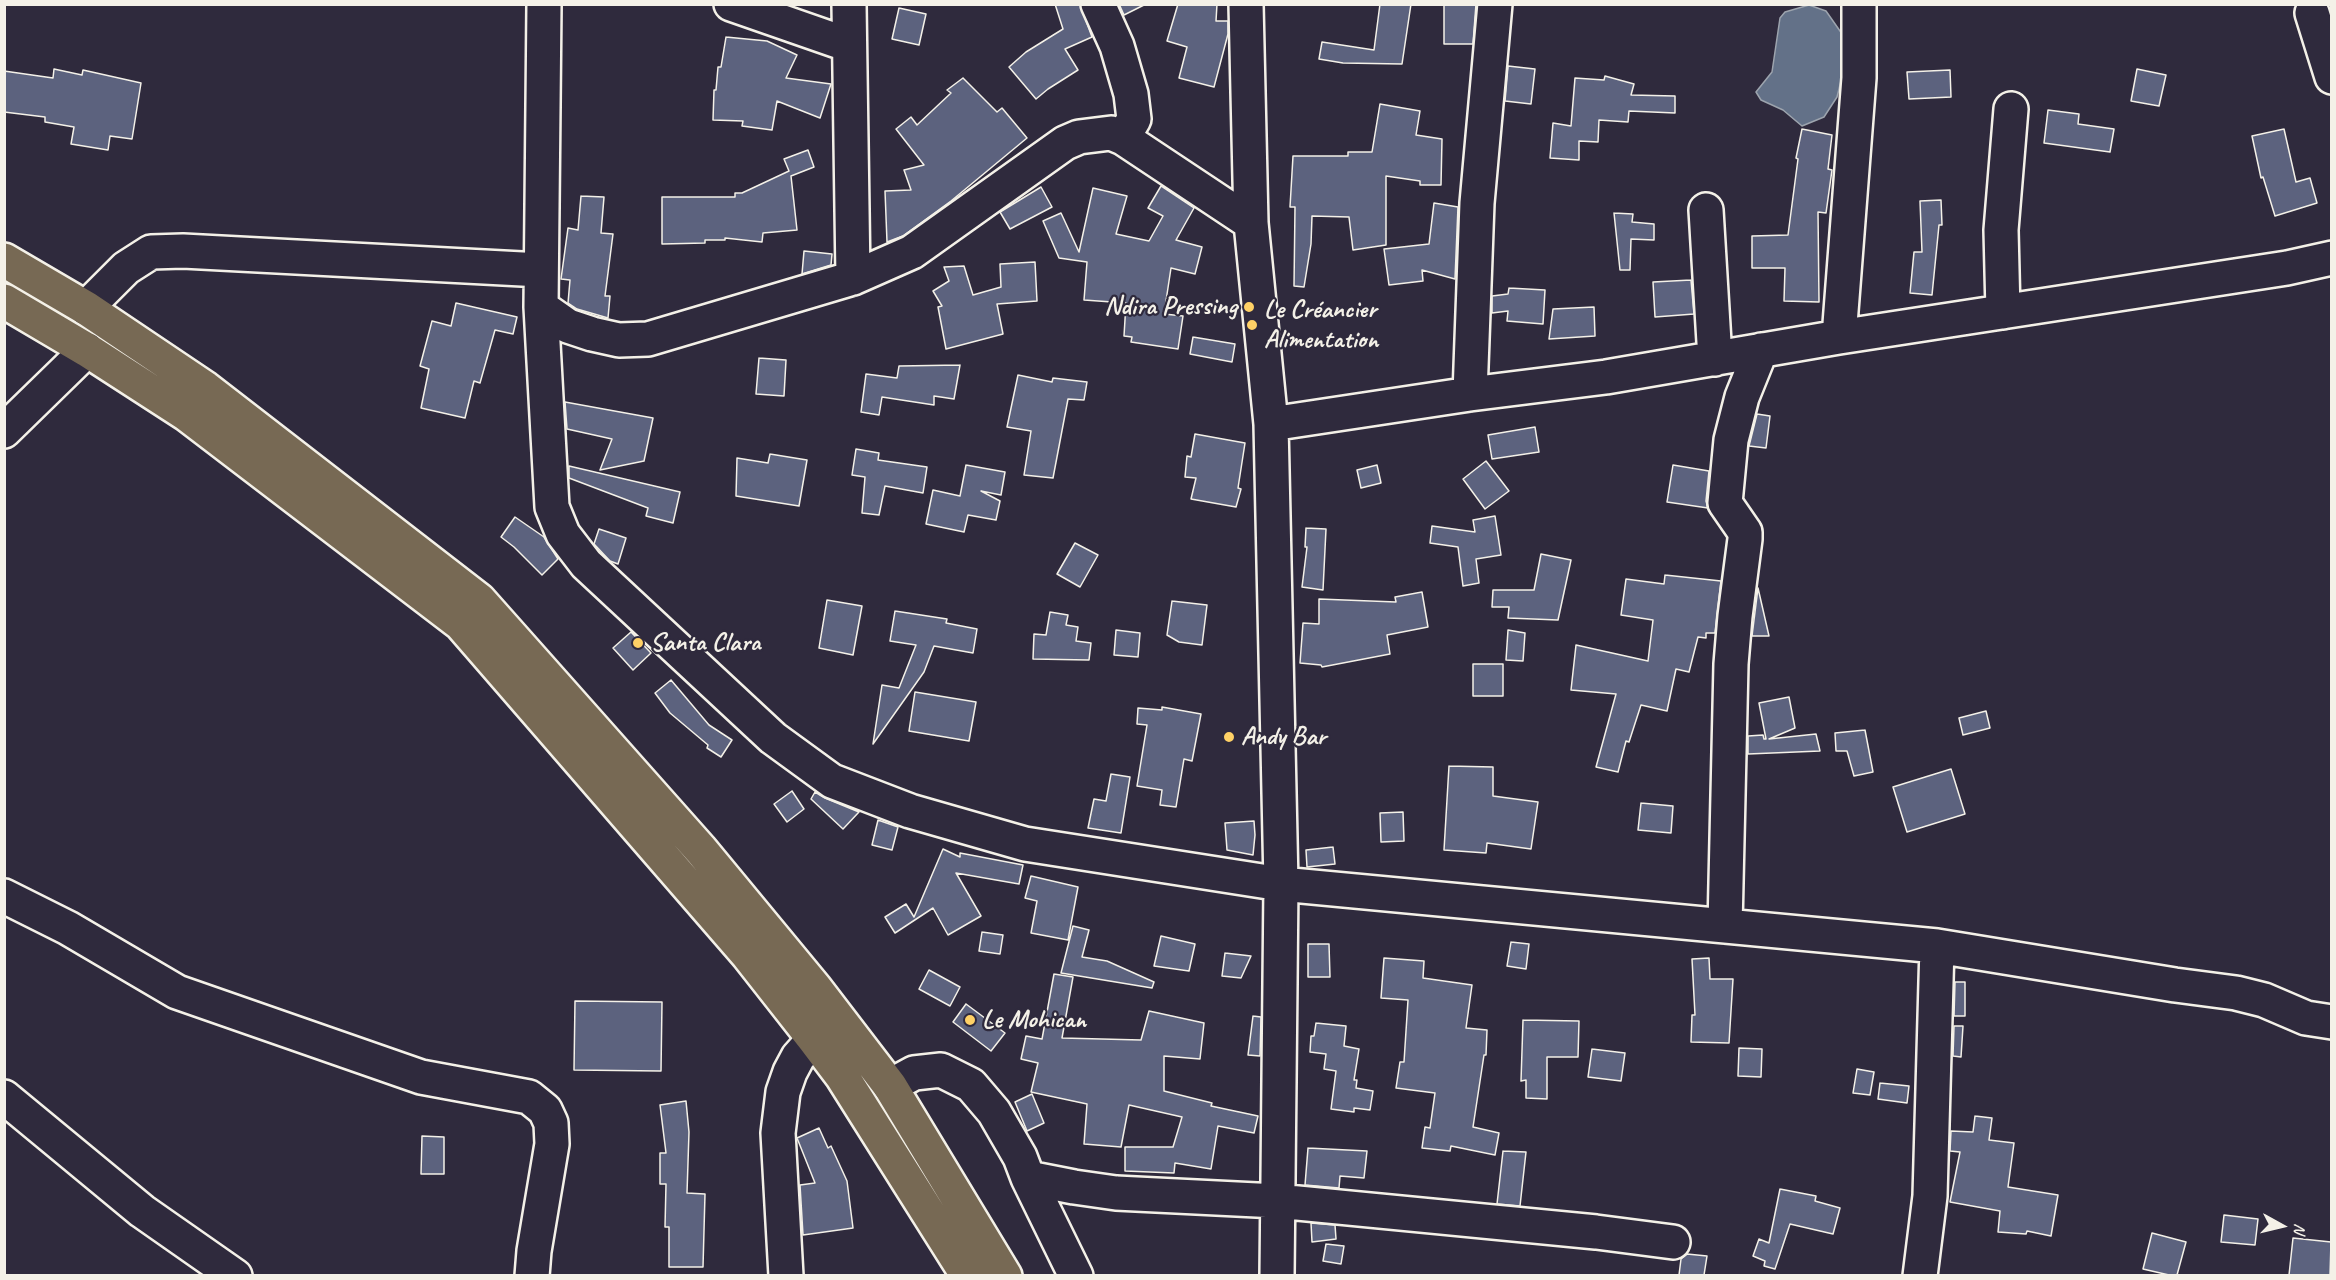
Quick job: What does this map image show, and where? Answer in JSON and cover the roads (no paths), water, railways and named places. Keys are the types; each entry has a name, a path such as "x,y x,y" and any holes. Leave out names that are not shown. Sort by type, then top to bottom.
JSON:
{"main road":[{"path":"4,260 86,308 205,388 479,600 701,850 815,988 890,1086 1005,1275"},
{"path":"4,301 87,350 186,414 462,624 748,955 814,1039 842,1076 968,1275"}],"street":[{"path":"544,4 541,307 552,507 563,534 586,564 773,738 832,781 933,817 1025,844 1281,884 1937,946 2164,984 2236,993 2264,1000 2306,1017 2331,1022"},
{"path":"731,4 849,45"},
{"path":"849,4 853,278"},
{"path":"1098,4 1117,46 1131,94 1134,119 1123,138"},
{"path":"1246,4 1251,223 1271,424 1281,884 1277,1275"},
{"path":"1470,394 1477,202 1495,4"},
{"path":"1839,337 1859,78 1858,4"},
{"path":"2312,13 2331,77"},
{"path":"2003,312 2001,230 2011,109"},
{"path":"541,307 568,326 592,334 619,340 648,339 853,278 912,252 1065,143 1079,137 1111,133 1123,138 1251,223"},
{"path":"1706,210 1715,358"},
{"path":"86,308 126,268 151,252 183,250 542,270"},
{"path":"1271,424 1470,394 1606,377 1839,337 2287,268 2331,258"},
{"path":"4,431 87,350"},
{"path":"1725,926 1731,664 1734,616 1745,539 1744,532 1725,503 1731,440 1742,397 1761,350"},
{"path":"4,896 68,928 177,992 421,1077 529,1097 545,1110 551,1123 552,1144 532,1275"},
{"path":"1920,1275 1930,1196 1937,946"},
{"path":"786,1275 778,1133 783,1092 790,1072 798,1057 814,1039"},
{"path":"890,1086 914,1073 941,1070 971,1085 994,1112 1076,1275"},
{"path":"4,1097 142,1211 235,1275"},
{"path":"1028,1178 1116,1193 1277,1201 1596,1232 1673,1242"}],"water":[{"path":"1809,5 1826,11 1854,51 1853,59 1841,81 1837,97 1824,117 1802,126 1783,110 1761,100 1756,92 1772,72 1780,18 1785,12"}],"place":[{"name":"Ndira Pressing","path":"1249,307"},
{"name":"Le Créancier Alimentation","path":"1252,325"},
{"name":"Santa Clara","path":"638,643"},
{"name":"Andy Bar","path":"1229,737"},
{"name":"Le Mohican","path":"970,1020"}]}
